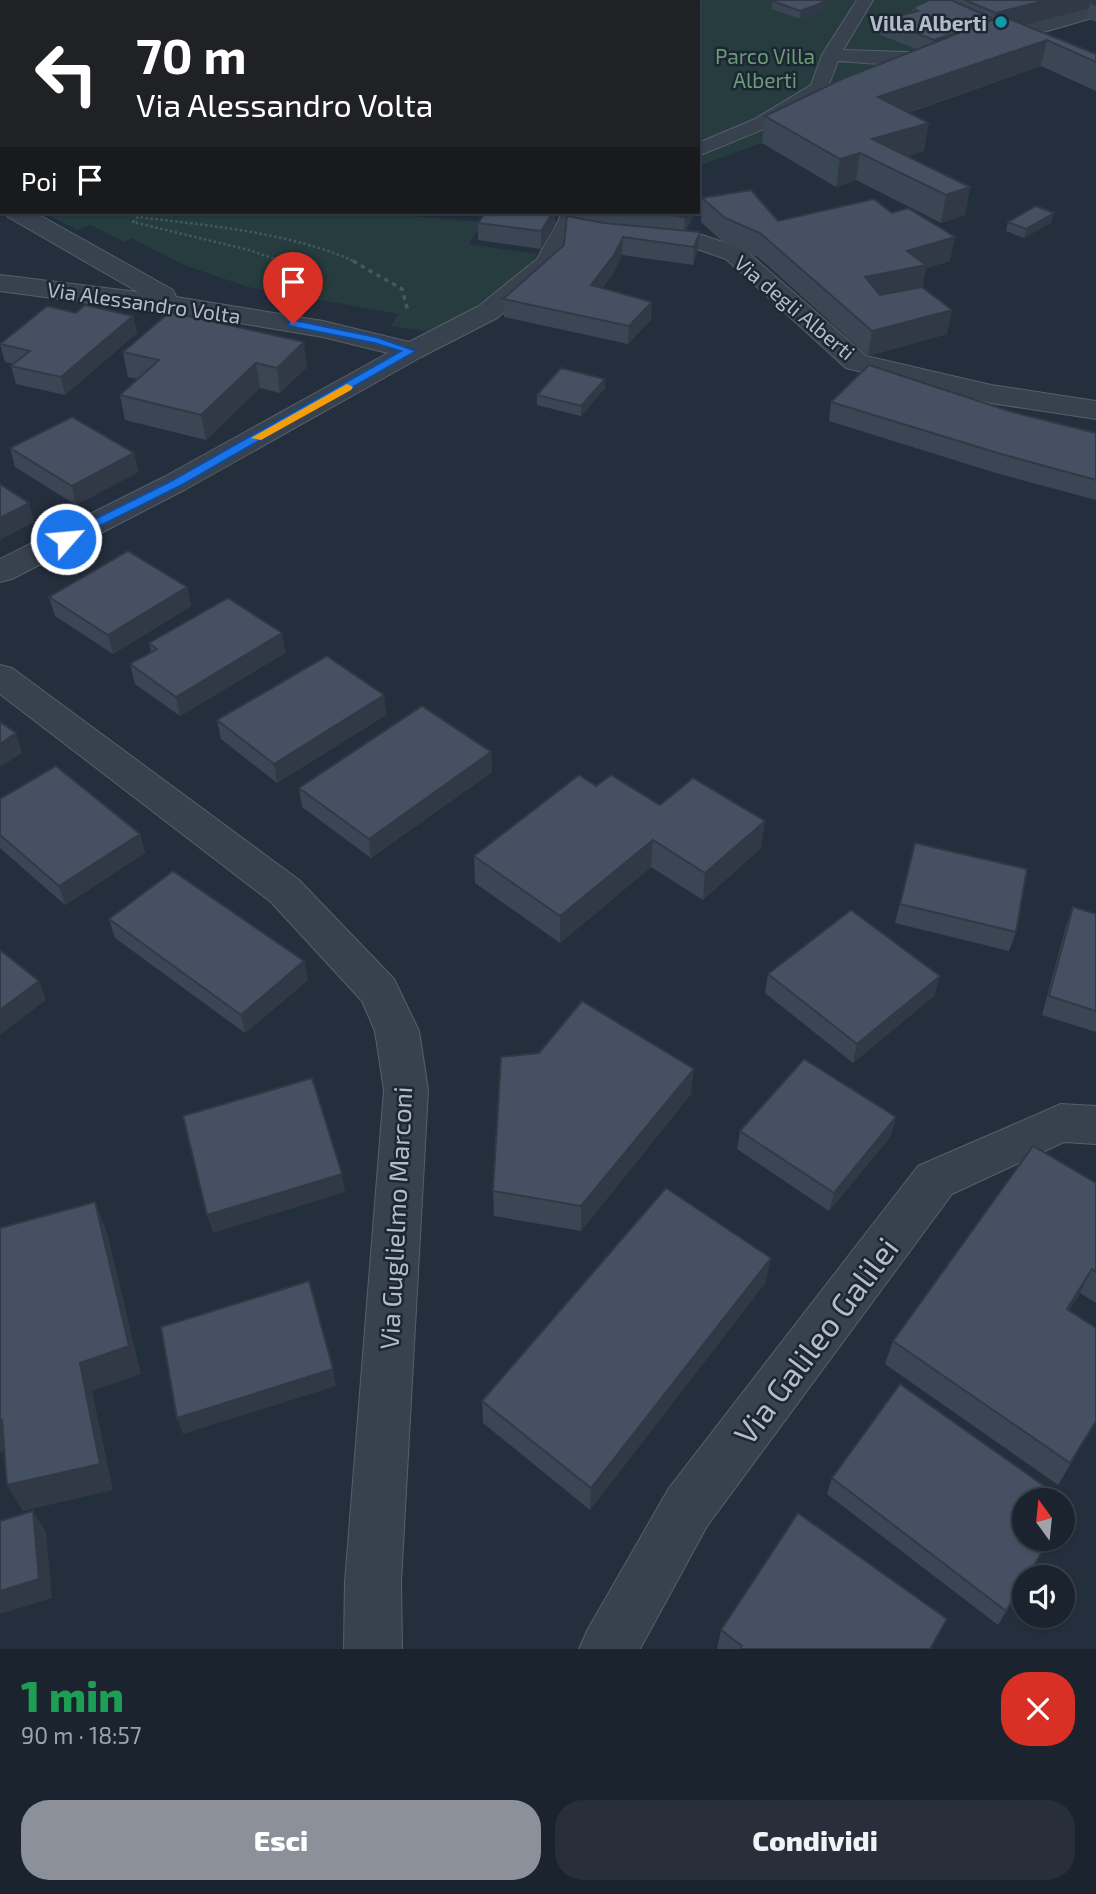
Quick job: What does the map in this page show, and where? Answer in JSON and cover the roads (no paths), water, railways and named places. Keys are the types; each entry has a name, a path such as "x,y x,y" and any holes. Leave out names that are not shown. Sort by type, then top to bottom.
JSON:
{"street":[{"path":"957,54 1096,11"},
{"path":"20,214 181,306"},
{"path":"0,572 175,483 411,351 488,312 547,263 570,220"},
{"name":"Via degli Alberti","path":"622,230 702,242 735,254 856,362 991,394 1096,410"},
{"name":"Via Alessandro Volta","path":"0,283 181,306 293,324 376,340 411,351"},
{"path":"897,371 902,383 925,394 984,411 1096,432"},
{"name":"Via Guglielmo Marconi","path":"0,676 285,891 379,991 397,1031 406,1090 373,1582 373,1649"},
{"name":"Via Galileo Galilei","path":"608,1649 688,1507 935,1180 1061,1123 1096,1125"}],"lane":[{"path":"700,149 762,123 819,88 831,55 865,0"},
{"path":"831,55 901,60 957,54"}],"place":[{"name":"Villa Alberti","path":"1001,22"}],"park label":[{"name":"Parco Villa Alberti","path":"765,67"}]}
